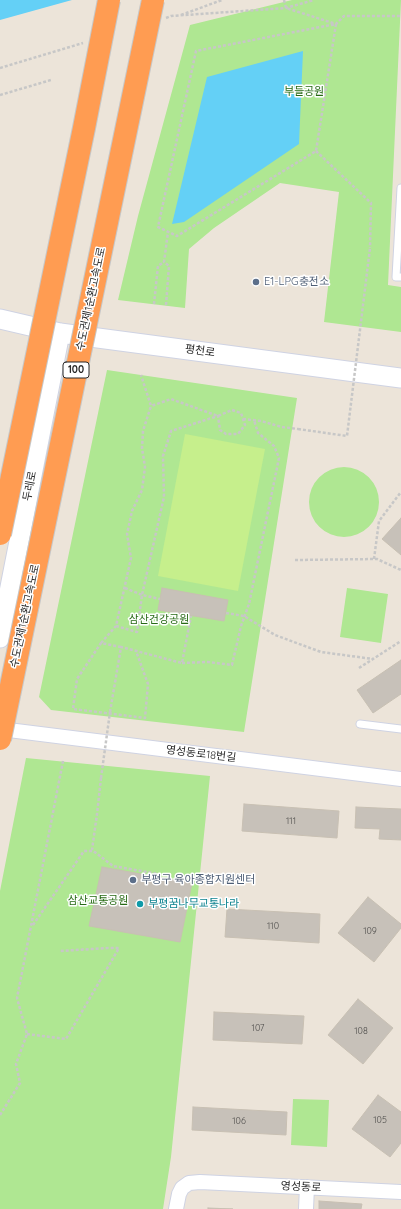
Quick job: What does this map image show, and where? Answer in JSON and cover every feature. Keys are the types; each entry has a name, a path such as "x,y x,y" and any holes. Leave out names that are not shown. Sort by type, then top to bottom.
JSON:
{"highway":[{"path":"0,534 109,0"},
{"name":"수도권제1순환고속도로","path":"0,739 153,0"}],"main road":[{"name":"평천로","path":"0,319 60,333 401,378"},
{"name":"두레로","path":"0,638 60,333"}],"street":[{"name":"영성동로18번길","path":"0,729 401,779"},
{"name":"영성동로","path":"176,1209 179,1194 182,1188 189,1183 200,1182 401,1192"},
{"path":"306,1209 307,1187"}],"lane":[{"path":"399,277 401,188"},
{"path":"360,724 401,729"}],"path":[{"path":"176,16 222,0"},
{"path":"284,0 286,8 336,24"},
{"path":"336,24 316,151 177,236 158,227 196,51 336,24 344,16 401,16"},
{"path":"0,95 51,80"},
{"path":"243,419 261,421 282,427 347,436 370,248 371,203 316,151"},
{"path":"154,304 158,266 164,262 168,232"},
{"path":"164,262 168,266 166,305"},
{"path":"136,651 148,684 145,718 73,709 76,679 101,643 116,626 125,588 131,558 128,534 132,511 142,490 145,467 142,448 143,431 151,406 141,375"},
{"path":"151,406 171,399 218,416"},
{"path":"116,626 137,632 142,595 164,497 163,456 172,432 232,410 241,413 245,424 238,434 226,434 220,430 218,416"},
{"path":"101,643 182,663 208,662 232,665 241,626 249,604 279,458 274,446 258,433 254,420"},
{"path":"374,559 380,521 401,492"},
{"path":"295,560 374,559 401,570"},
{"path":"125,588 142,595 160,599"},
{"path":"226,613 244,616 275,635 321,652 373,659"},
{"path":"182,663 191,616"},
{"path":"359,668 401,641"},
{"path":"92,851 110,712 121,647"},
{"path":"0,1115 20,1083 16,1064 27,1034 17,998 63,761"},
{"path":"32,927 84,851 92,851 113,866 158,874"},
{"path":"27,1034 66,1039 119,948 60,951"}],"green space":[{"name":"부들공원","path":"292,0 401,0 388,285 401,287 401,332 324,322 339,192 280,183 214,228 189,249 185,308 118,300 138,216 190,25"},
{"name":"삼산건강공원","path":"107,370 297,398 244,732 51,710 39,697"},
{"path":"185,434 265,449 238,591 158,576"},
{"path":"344,467 357,470 369,477 376,489 379,502 376,515 369,527 357,534 344,537 331,534 319,527 312,515 309,502 312,489 319,477 331,470"},
{"path":"347,588 388,594 381,643 340,637"},
{"name":"삼산교통공원","path":"26,758 210,776 171,1157 163,1209 0,1209 0,891"},
{"path":"293,1099 329,1100 327,1147 291,1145"}],"water":[{"path":"0,0 72,0 0,20"},
{"path":"303,51 299,144 184,222 172,224 207,77"}],"building":[{"path":"401,518 401,555 382,539"},
{"path":"162,588 228,600 224,621 158,610"},
{"path":"401,660 401,694 373,713 357,690"},
{"path":"244,804 339,811 337,838 242,831"},
{"path":"356,807 401,809 401,840 379,839 380,829 355,828"},
{"name":"부평꿈나무교통나라","path":"102,867 192,883 180,942 89,926"},
{"path":"368,897 401,924 401,928 374,962 338,933"},
{"path":"227,909 320,914 319,943 225,937"},
{"path":"358,999 393,1028 363,1064 328,1035"},
{"path":"214,1012 304,1016 302,1044 213,1040"},
{"path":"378,1095 401,1112 401,1143 390,1157 352,1129"},
{"path":"193,1107 287,1112 286,1135 192,1130"},
{"path":"319,1201 362,1204 361,1209 319,1209"},
{"path":"208,1208 233,1209 208,1209"}],"place":[{"name":"E1-LPG충전소","path":"256,282"},
{"name":"부평구 육아종합지원센터","path":"133,880"},
{"name":"부평꿈나무교통나라","path":"140,904"}]}
